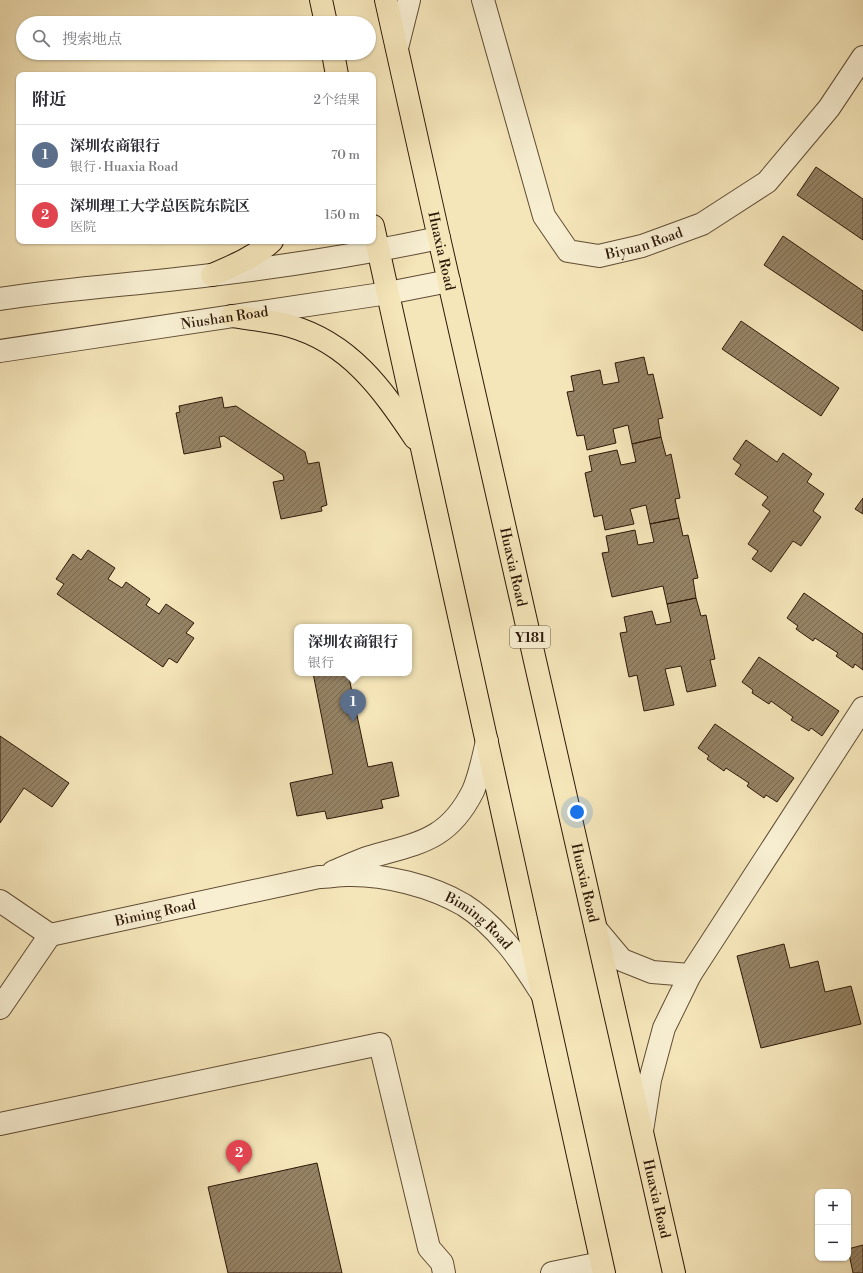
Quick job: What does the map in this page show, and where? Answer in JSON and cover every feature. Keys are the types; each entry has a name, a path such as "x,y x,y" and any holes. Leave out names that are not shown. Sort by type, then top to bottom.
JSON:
{"main road":[{"path":"321,0 324,16"},
{"name":"Huaxia Road","path":"386,0 674,1273"},
{"path":"334,60 336,72"},
{"path":"376,238 602,1268"},
{"path":"212,275 243,261 269,244"},
{"path":"232,316 290,326 322,338 345,354 366,373 389,400 422,449"}],"street":[{"path":"397,48 409,0"},
{"name":"Biyuan Road","path":"483,0 544,216 568,251 599,256 642,246 702,224 768,182 829,108 863,57"},
{"path":"0,299 212,275 379,250 439,238"},
{"name":"Niushan Road","path":"0,351 388,293 449,281"},
{"path":"642,1131 650,1080 664,1028 690,975 863,708"},
{"name":"Biming Road","path":"319,877 368,857 410,846 430,838 447,826 463,808 473,790 480,770 487,741"},
{"name":"Biming Road","path":"50,935 319,877 348,875 373,877 405,882 438,892 464,905 485,922 507,944 542,994"},
{"path":"0,901 50,935 0,1008"},
{"path":"596,929 622,960 652,972 690,975"},
{"path":"0,1124 380,1044 429,1248 442,1263 444,1273"},
{"path":"552,1273 602,1268"}],"building":[{"path":"816,167 863,199 863,240 797,195"},
{"path":"783,236 863,291 863,331 764,265"},
{"path":"741,321 839,388 821,416 722,349"},
{"path":"644,357 648,375 653,374 663,418 658,419 661,437 632,444 628,425 613,429 616,443 587,450 584,435 577,436 567,392 574,391 571,376 600,370 603,385 619,382 615,363"},
{"path":"222,397 224,408 236,406 305,452 308,464 319,462 327,505 321,507 322,511 281,519 273,482 284,480 283,475 224,436 219,437 221,447 184,454 176,413 180,412 179,406"},
{"path":"661,437 666,456 671,454 680,498 675,499 679,518 650,524 646,505 630,509 634,524 605,530 602,515 594,517 585,473 592,471 589,456 617,450 621,465 636,462 632,444"},
{"path":"746,440 777,462 783,453 812,474 807,482 824,494 813,511 821,517 801,546 793,541 771,572 752,559 758,551 748,544 770,511 762,505 768,497 735,474 741,465 733,459"},
{"path":"863,498 863,514 855,509"},
{"path":"679,518 683,536 688,535 698,578 693,579 696,598 667,604 663,586 612,597 602,553 609,552 606,536 635,530 638,545 654,542 650,524"},
{"path":"88,550 115,568 108,579 122,588 126,582 150,599 146,605 159,614 166,604 194,623 186,633 194,638 177,663 169,658 163,667 57,594 64,584 56,579 73,554 81,560"},
{"path":"804,593 863,634 863,670 855,664 853,668 836,656 838,653 815,638 813,641 796,629 798,626 787,618"},
{"path":"696,598 701,616 706,615 715,659 710,660 716,686 687,692 681,666 665,669 674,705 644,711 637,675 629,677 620,633 627,632 624,617 652,611 656,625 671,622 667,604"},
{"path":"759,657 839,711 822,736 811,728 809,731 791,720 793,717 771,701 769,704 752,693 753,690 742,682"},
{"path":"314,676 349,676 368,767 392,762 399,796 381,800 383,808 327,819 325,811 297,816 290,783 333,774"},
{"path":"715,724 794,778 777,802 766,795 764,798 747,786 749,783 726,768 724,771 707,759 709,756 698,748"},
{"path":"0,736 69,783 52,807 24,788 0,823"},
{"path":"784,944 790,968 818,961 825,992 851,986 861,1024 761,1048 737,956"},
{"path":"317,1163 342,1273 228,1273 208,1187"},
{"path":"863,1245 863,1273 853,1273 850,1261 851,1248"}],"place":[{"name":"深圳农商银行","path":"353,722"},
{"name":"深圳理工大学总医院东院区","path":"239,1173"}]}
